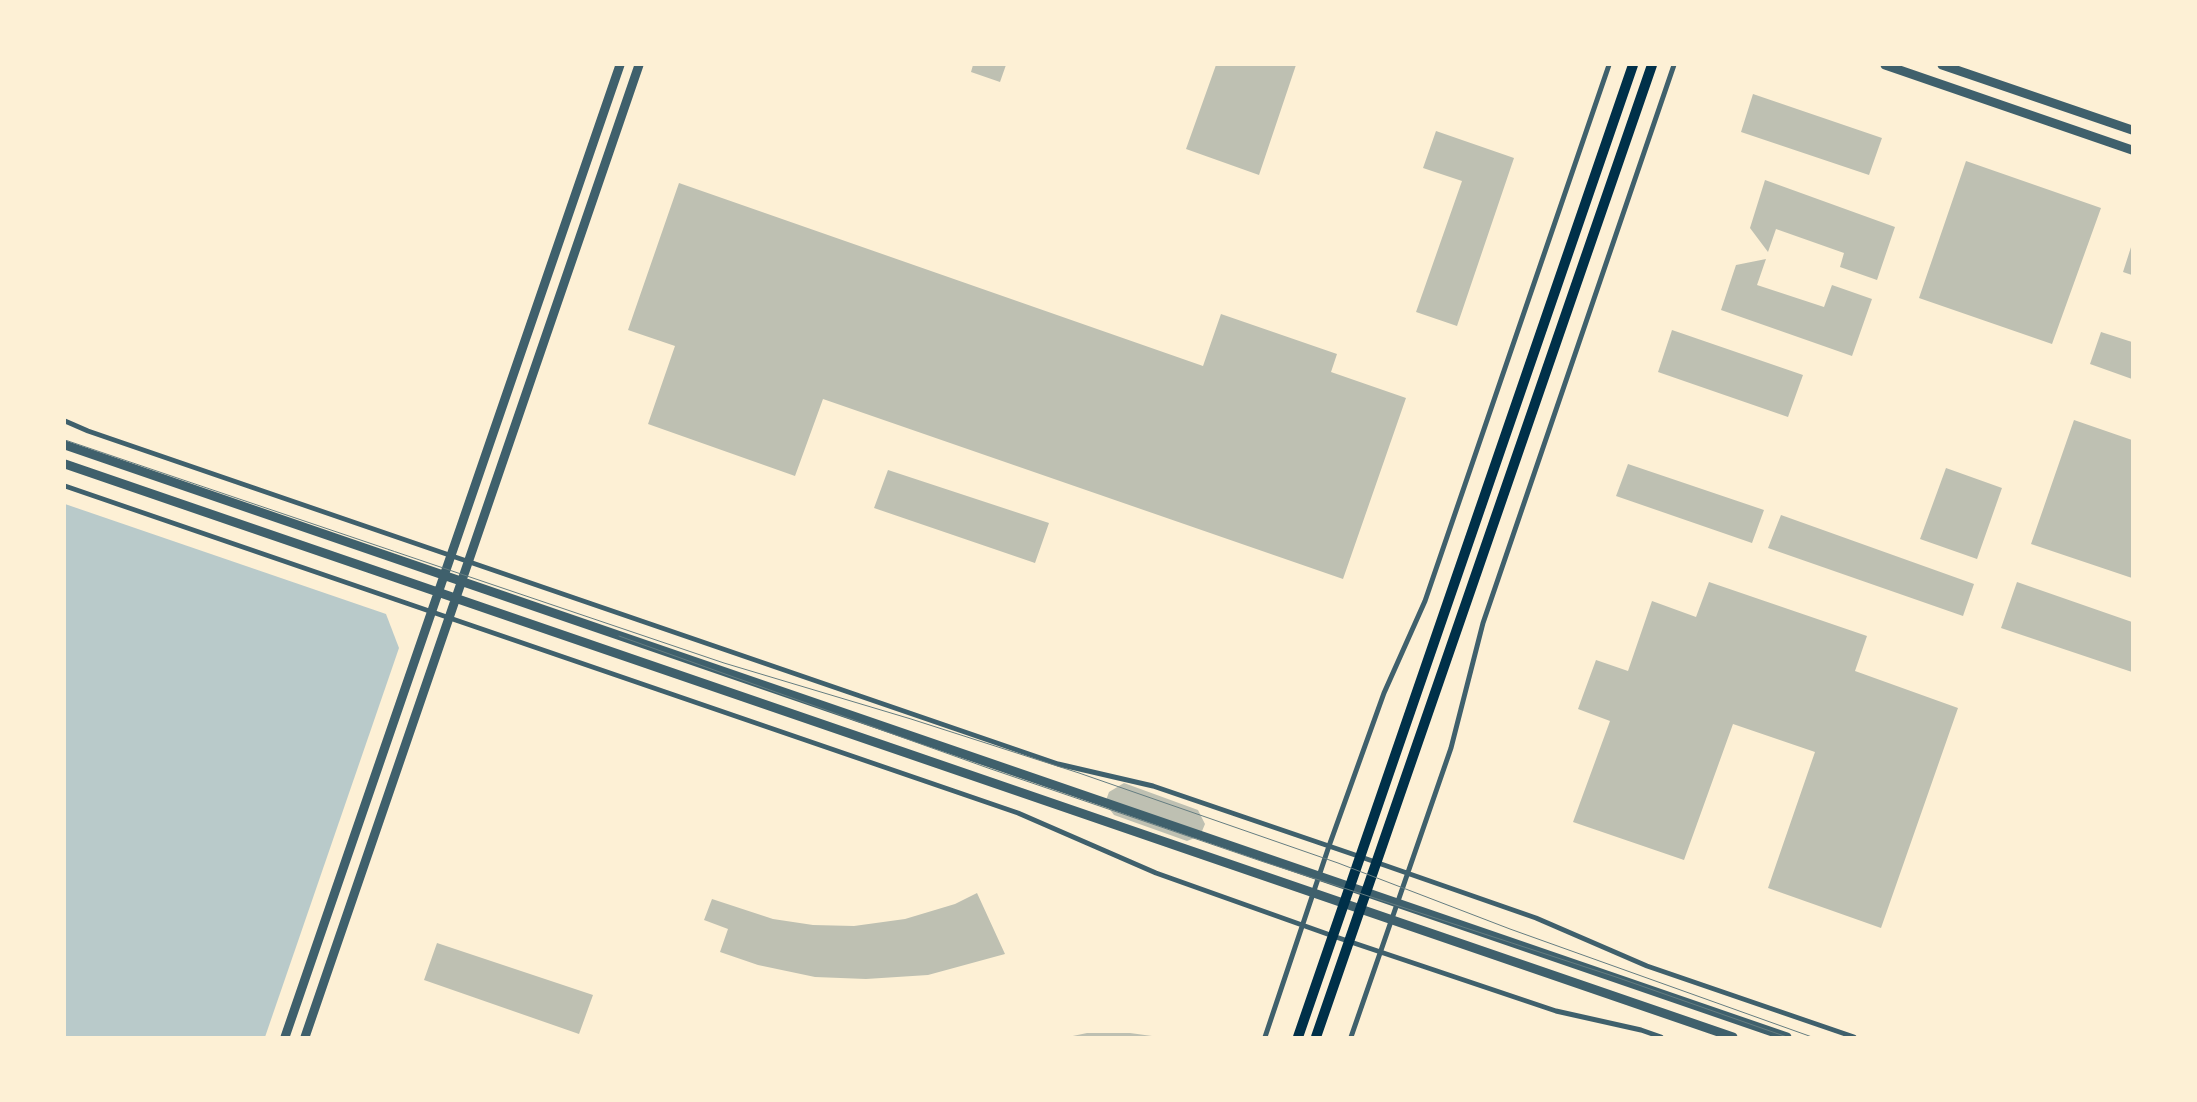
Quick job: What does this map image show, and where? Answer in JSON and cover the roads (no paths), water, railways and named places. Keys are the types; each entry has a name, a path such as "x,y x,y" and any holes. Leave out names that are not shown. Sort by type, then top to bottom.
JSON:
{"main road":[{"path":"1298,1037 1633,65"},
{"path":"1316,1037 1652,65"}],"street":[{"path":"285,1037 440,592 620,65"},
{"path":"305,1037 640,65"},
{"path":"1264,1037 1329,846 1384,693 1425,601 1609,65"},
{"path":"1351,1037 1451,748 1482,623 1674,65"},
{"path":"1886,65 2132,150"},
{"path":"1942,65 2132,130"},
{"path":"65,421 97,434 1058,764 1153,786 1329,846 1536,918 1647,966 1854,1037"},
{"path":"65,445 1787,1037"},
{"path":"65,464 1733,1037"},
{"path":"65,486 1018,813 1156,874 1349,942 1556,1011 1641,1030 1661,1037"}],"tram line":[{"path":"65,440 724,663 911,719 1079,773 1338,863 1510,929 1812,1037"},
{"path":"619,636 988,768 1261,861 1616,977 1787,1037"}]}
